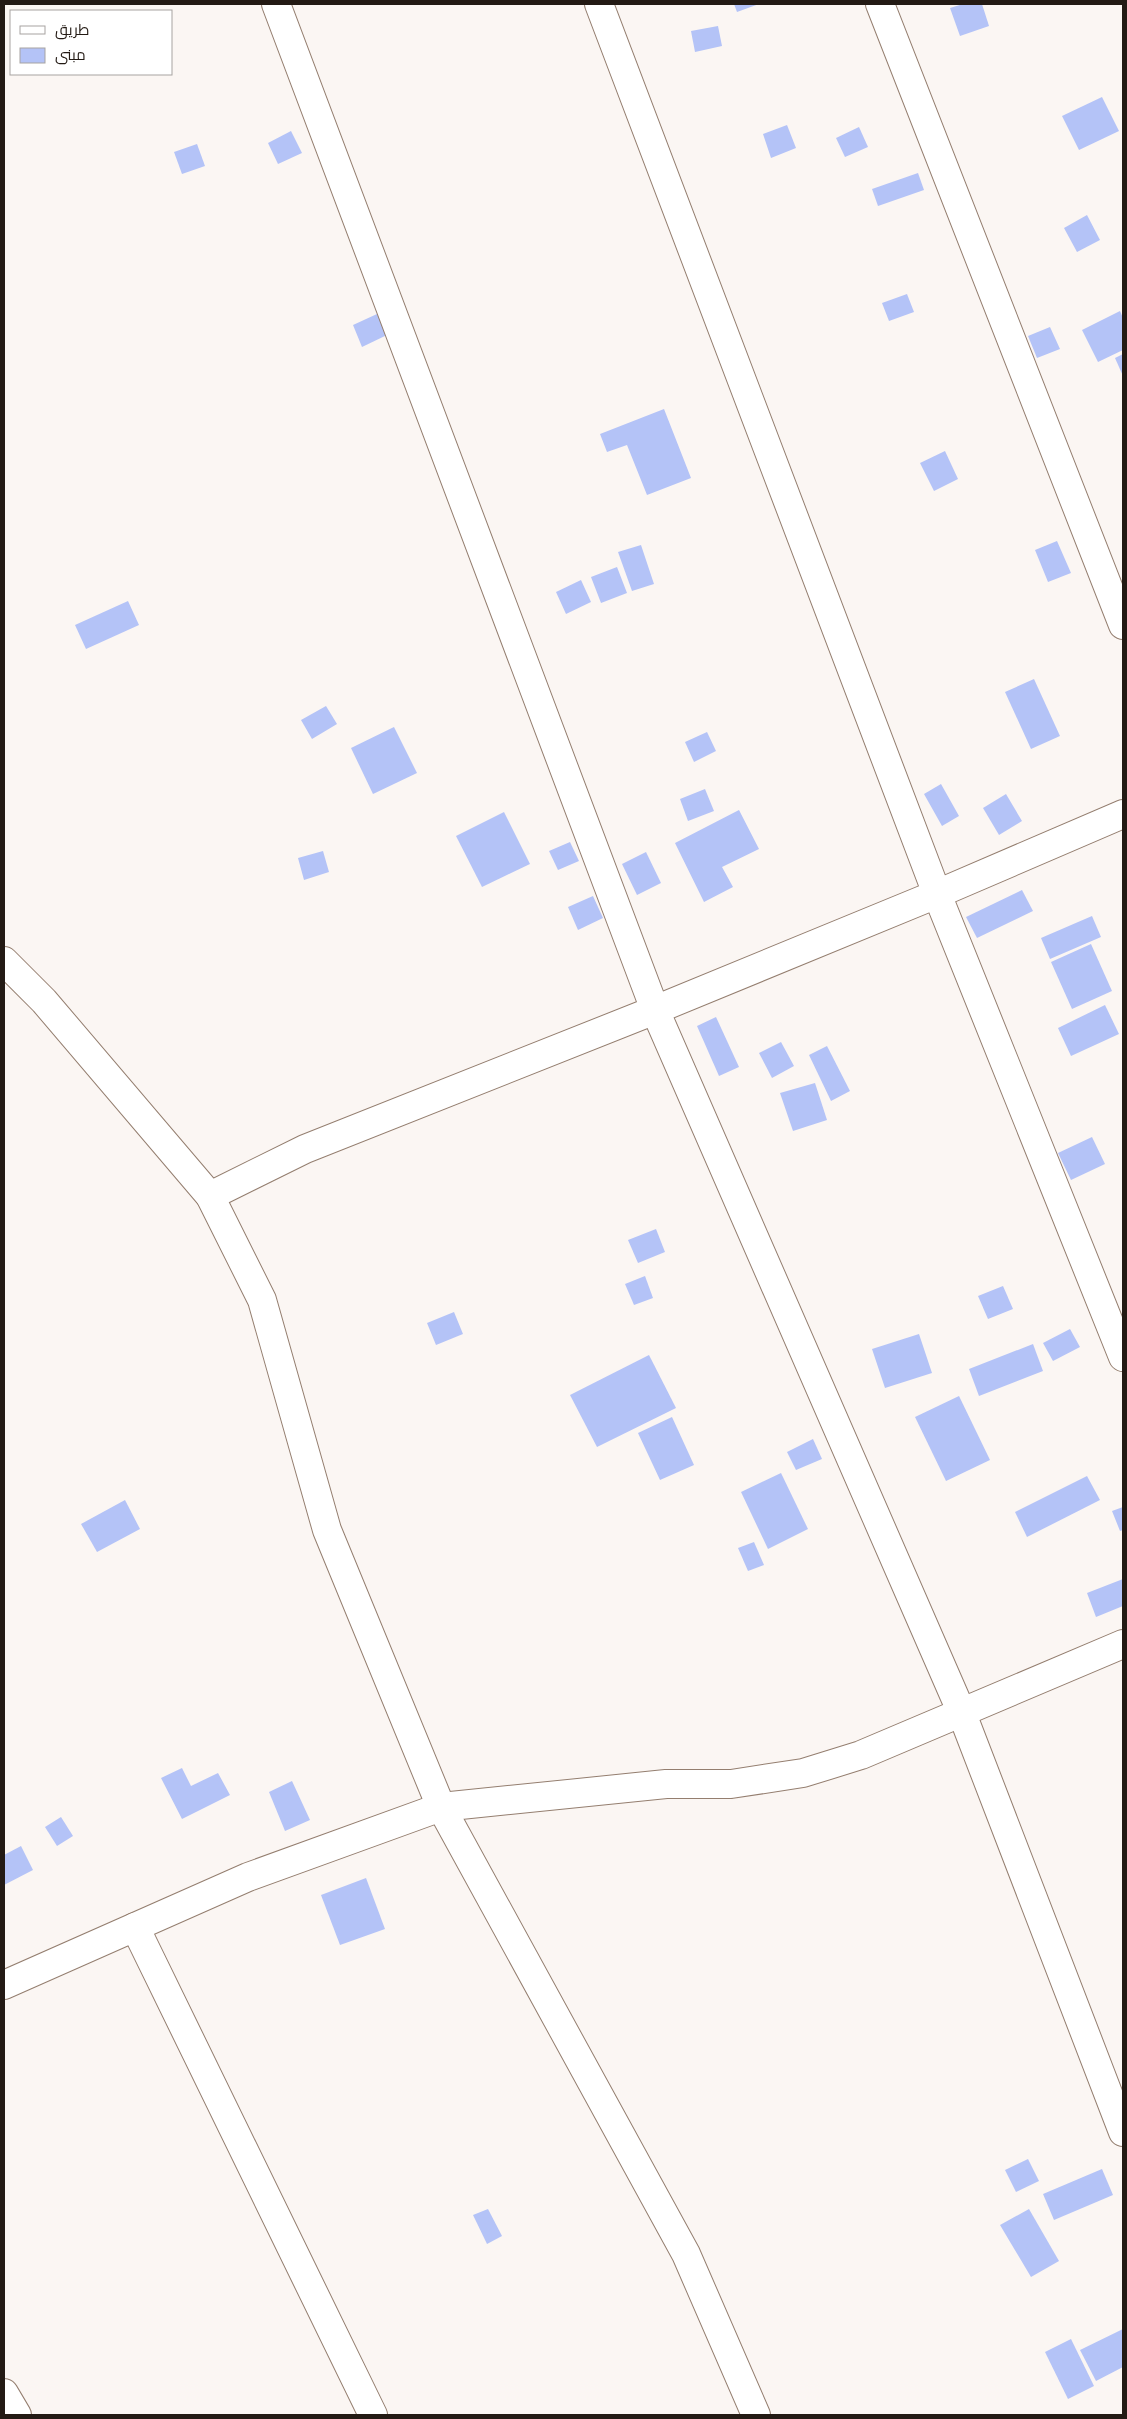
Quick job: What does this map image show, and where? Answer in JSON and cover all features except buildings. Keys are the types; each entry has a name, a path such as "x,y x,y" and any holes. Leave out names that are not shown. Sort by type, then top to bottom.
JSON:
{"street":[{"path":"276,4 655,1010 961,1711 1123,2132"},
{"path":"598,4 937,894 1123,1357"},
{"path":"880,4 1123,625"},
{"path":"210,1196 305,1149 655,1010 937,894 1123,814"},
{"path":"4,960 44,1001 210,1196 262,1300 327,1530 442,1807 686,2254 756,2415"},
{"path":"4,1986 248,1877 442,1807 666,1784 731,1784 803,1773 860,1755 1123,1644"},
{"path":"135,1928 373,2415"},
{"path":"4,2393 17,2415"}]}
